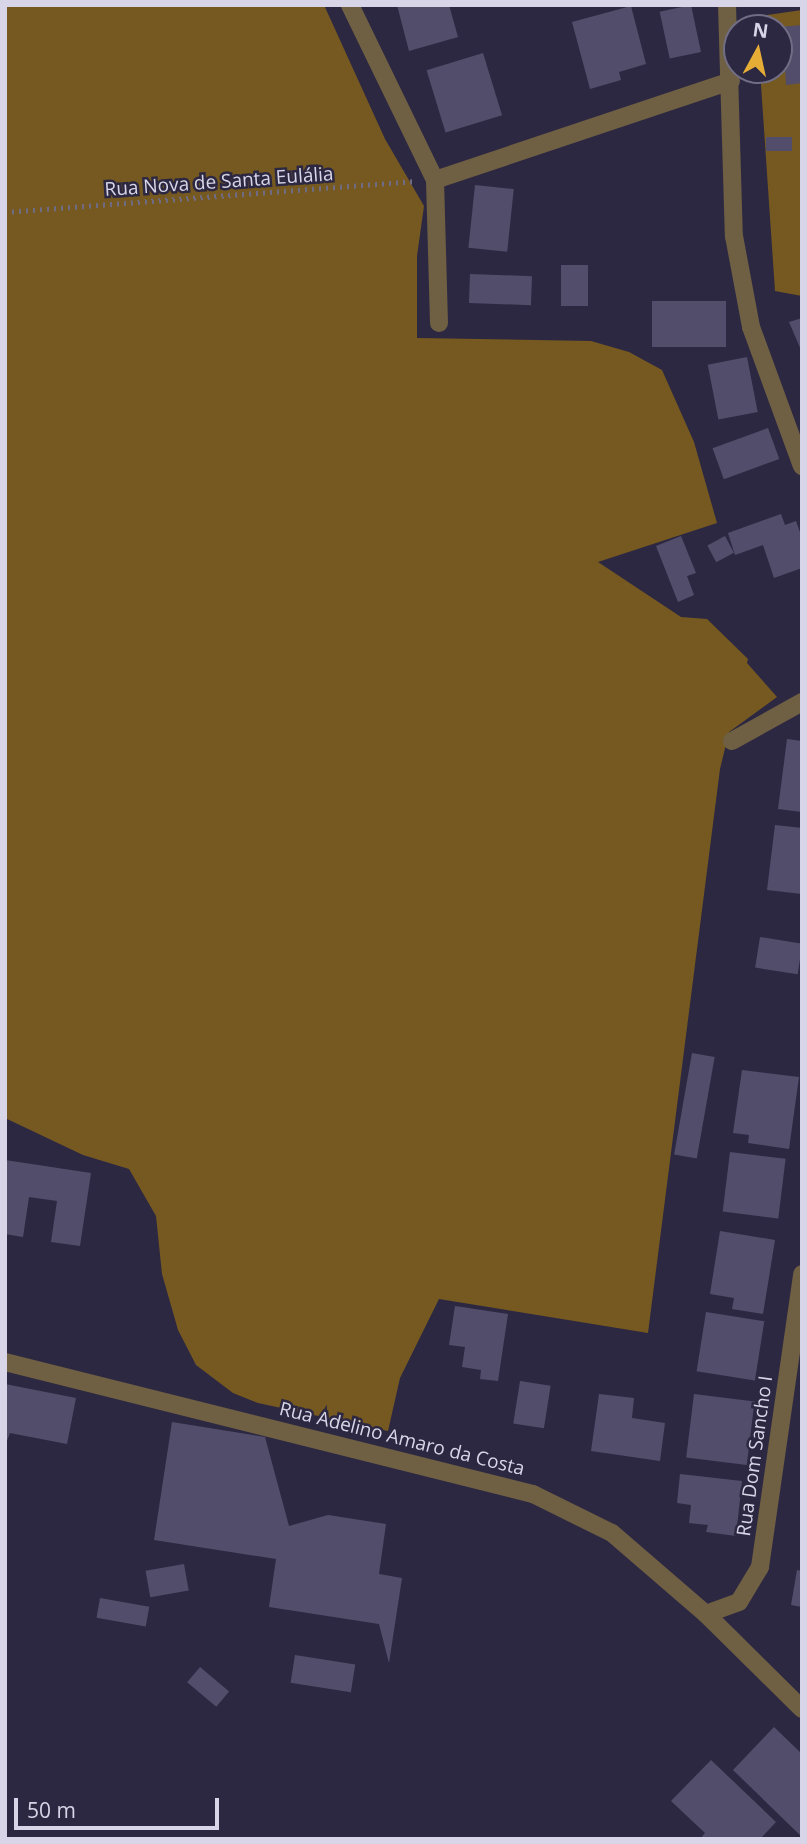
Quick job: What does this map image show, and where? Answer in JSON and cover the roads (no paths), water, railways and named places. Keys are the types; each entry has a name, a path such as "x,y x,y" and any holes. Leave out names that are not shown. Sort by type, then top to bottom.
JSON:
{"street":[{"path":"350,5 435,180 439,323"},
{"path":"435,180 723,84"},
{"path":"731,84 734,236 751,327 794,421 802,467"},
{"path":"732,740 802,702"},
{"name":"Rua Dom Sancho I","path":"706,1614 740,1602 760,1567 802,1274"},
{"name":"Rua Adelino Amaro da Costa","path":"5,1362 533,1494 612,1533 706,1614 802,1709"}]}
